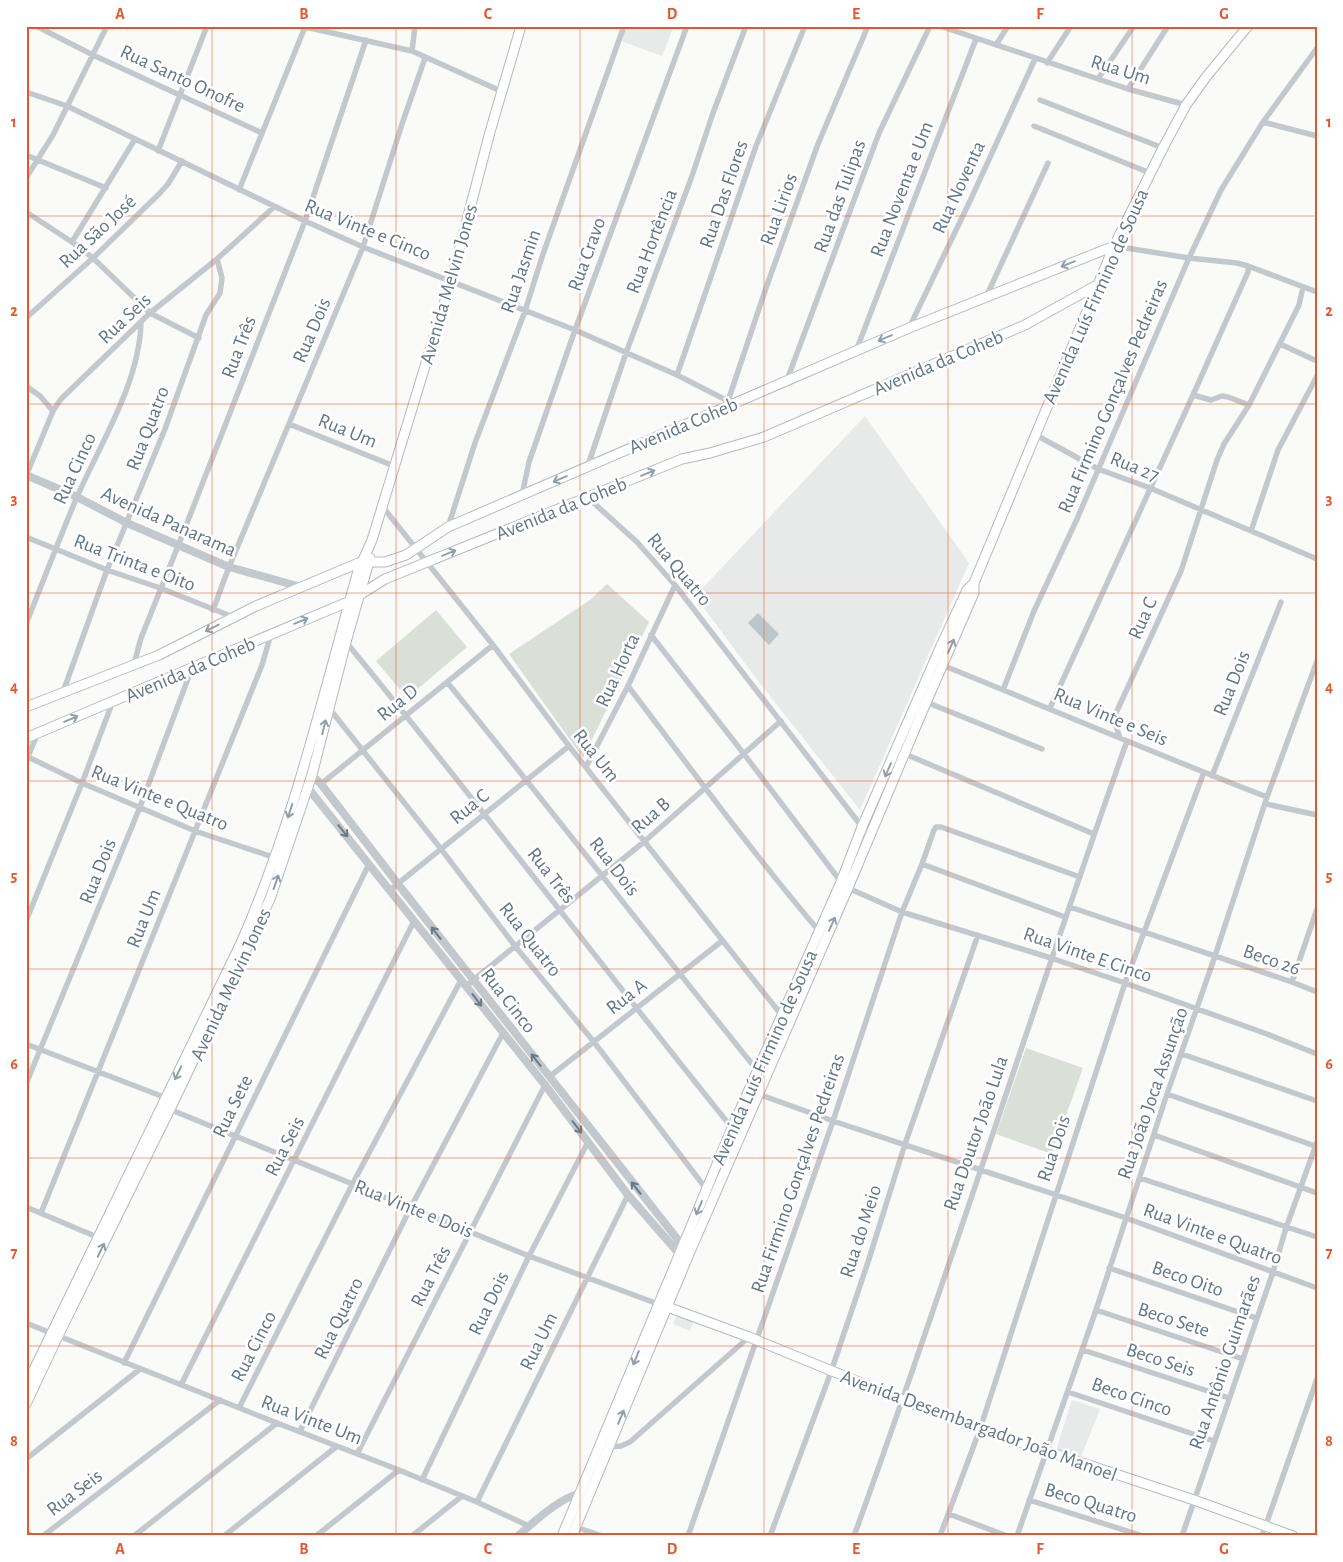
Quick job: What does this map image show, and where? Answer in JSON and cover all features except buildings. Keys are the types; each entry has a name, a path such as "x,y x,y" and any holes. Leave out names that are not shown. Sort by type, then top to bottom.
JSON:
{"main road":[{"name":"Avenida Melvin Jones","path":"279,859 350,601 372,540 451,280 521,26"},
{"name":"Avenida Luís Firmino de Sousa","path":"562,1536 608,1447 667,1306 707,1190 716,1179 732,1128 781,1015 819,931 869,836 905,754 905,741 940,648 968,590 974,583 1034,434 1114,246 1186,105 1206,77 1248,26"},
{"name":"Avenida Coheb","path":"256,606 365,562 391,561 416,549 448,527 588,468 727,404 909,328 1114,246"},
{"name":"Avenida da Coheb","path":"26,738 350,601 385,579 682,459 725,449 764,436 1025,325 1097,284"},
{"name":"Avenida Melvin Jones","path":"26,1386 54,1335 168,1104 279,859 312,775 360,595 365,562"},
{"name":"Avenida Luís Firmino de Sousa","path":"574,1531 584,1494 658,1304 684,1254 716,1179 758,1094 844,885 862,827 926,702 974,593 974,583"},
{"name":"Avenida da Coheb","path":"26,707 159,655 256,606"},
{"name":"Avenida Melvin Jones","path":"26,1404 97,1237 168,1104"},
{"name":"Rua Vinte e Dois","path":"658,1304 667,1306"},
{"name":"Avenida Desembargador João Manoel","path":"667,1306 753,1338 831,1372 903,1400 1293,1536"}],"street":[{"name":"Rua Santo Onofre","path":"36,26 93,55 262,133"},
{"path":"26,178 38,160 67,106 107,26"},
{"path":"158,151 207,26"},
{"path":"412,51 415,26"},
{"name":"Rua Jasmin","path":"448,527 475,443 525,311 543,254 624,26"},
{"name":"Rua Cravo","path":"522,495 529,462 575,330 687,26"},
{"name":"Rua Hortência","path":"588,468 626,353 746,26"},
{"name":"Rua Das Flores","path":"677,375 756,146 805,26"},
{"name":"Rua Lirios","path":"727,404 767,285 818,144 868,26"},
{"name":"Rua das Tulipas","path":"787,380 879,134 930,26"},
{"name":"Rua Um","path":"940,26 1128,89 1186,105"},
{"path":"996,45 1008,26"},
{"path":"1046,62 1071,26"},
{"path":"1098,79 1134,26"},
{"path":"1128,89 1168,26"},
{"path":"239,190 303,27 324,29 412,51 502,92"},
{"name":"Rua Noventa e Um","path":"856,351 976,39"},
{"name":"Rua Três","path":"134,664 141,638 160,588 305,221 366,40"},
{"name":"Rua Firmino Gonçalves Pedreiras","path":"1003,690 1034,611 1077,519 1189,258 1221,190 1263,122 1317,48"},
{"name":"Rua Dois","path":"213,610 229,567 363,247 425,58"},
{"name":"Rua Noventa","path":"909,328 1035,59"},
{"name":"Rua Vinte e Cinco","path":"26,92 67,106 274,207 363,247 575,330 677,375 727,404"},
{"path":"1040,100 1163,148"},
{"path":"1263,122 1317,136"},
{"path":"1034,126 1150,173"},
{"path":"72,242 135,139"},
{"path":"26,154 106,188"},
{"name":"Rua São José","path":"26,318 93,258 159,194 168,184 182,161"},
{"path":"986,297 1048,163"},
{"name":"Rua Seis","path":"26,475 53,411 61,400 150,314 217,259 274,207"},
{"path":"26,212 93,258 150,314 199,338"},
{"path":"1114,246 1189,258 1212,259 1248,266 1317,292"},
{"name":"Rua Quatro","path":"63,692 107,570 165,429 206,315 220,293 222,278 217,259"},
{"path":"1050,708 1246,279 1248,266"},
{"name":"Rua C","path":"1120,738 1115,723 1116,714 1181,571 1200,510 1224,444 1249,406 1299,305 1303,287"},
{"name":"Rua Cinco","path":"26,624 77,497 119,408 138,352 141,323"},
{"path":"1280,344 1317,361"},
{"path":"1251,531 1278,450 1317,376"},
{"path":"26,386 40,396 53,411"},
{"path":"1193,395 1211,400 1228,396 1249,406"},
{"name":"Rua Um","path":"289,424 394,466"},
{"name":"Rua 27","path":"1034,434 1098,469 1150,488 1317,559"},
{"name":"Avenida Panarama","path":"26,475 77,497 127,523 229,567 301,587"},
{"name":"Rua Quatro","path":"587,497 637,542 675,586 869,836"},
{"name":"Rua Um","path":"382,506 493,644 569,746 788,1023"},
{"name":"Rua Trinta e Oito","path":"26,537 107,570 160,588 233,617"},
{"name":"Rua Horta","path":"586,767 628,686 675,586"},
{"name":"Rua Dois","path":"1212,776 1280,602"},
{"name":"Rua Um","path":"41,1213 262,665 271,634"},
{"path":"651,635 844,885"},
{"name":"Rua Três","path":"346,642 406,715 636,1009 732,1128"},
{"name":"Rua D","path":"322,784 493,644"},
{"name":"Rua João Joca Assunção","path":"1017,1536 1083,1350 1267,797 1317,661"},
{"name":"Rua Vinte e Seis","path":"942,665 1267,797"},
{"name":"Rua Dois","path":"26,1084 140,808 192,668"},
{"name":"Rua Dois","path":"447,682 528,780 679,975 757,1070"},
{"path":"628,686 705,788 819,931"},
{"path":"26,922 113,701"},
{"path":"926,702 1042,749"},
{"name":"Rua Quatro","path":"329,708 515,946 594,1042 707,1190"},
{"name":"Rua B","path":"463,983 473,980 645,842 781,721"},
{"path":"27,759 38,733"},
{"name":"Rua Doutor João Lula","path":"854,1536 903,1400 1051,958 1127,741"},
{"name":"Rua C","path":"390,890 569,746"},
{"path":"905,754 1094,834"},
{"name":"Rua Vinte e Quatro","path":"27,759 196,831 279,859"},
{"name":"Rua Cinco","path":"302,771 312,775 322,784 550,1077 684,1254"},
{"name":"Rua Dois","path":"940,1536 980,1428 1125,983 1204,772"},
{"name":"Rua Cinco","path":"299,783 308,788 390,890 545,1085 628,1195 684,1254"},
{"path":"1266,804 1317,815"},
{"name":"Rua Firmino Gonçalves Pedreiras","path":"688,1536 753,1338 833,1121 902,912 934,830 936,827 942,827 1080,877"},
{"name":"Rua Sete","path":"124,1363 369,864"},
{"path":"922,864 1066,917"},
{"name":"Rua Vinte E Cinco","path":"844,885 902,912 1125,983 1317,1054"},
{"name":"Beco 26","path":"1070,907 1317,992"},
{"path":"1292,982 1317,909"},
{"name":"Rua Seis","path":"181,1385 414,921"},
{"name":"Rua do Meio","path":"770,1536 831,1372 905,1144 978,935"},
{"name":"Rua A","path":"550,1077 722,941"},
{"name":"Rua Cinco","path":"240,1408 353,1183 463,983"},
{"name":"Rua Quatro","path":"300,1431 411,1207 503,1033"},
{"name":"Rua Vinte e Dois","path":"26,1044 98,1071 235,1137 353,1183 529,1256 658,1304"},
{"path":"1182,1054 1317,1102"},
{"name":"Rua Três","path":"357,1454 545,1085"},
{"name":"Rua Vinte e Quatro","path":"758,1094 833,1121 1126,1218 1317,1288"},
{"path":"1167,1094 1316,1144"},
{"path":"1154,1135 1317,1193"},
{"name":"Rua Dois","path":"422,1480 529,1256 588,1142"},
{"name":"Rua Antônio Guimarães","path":"1182,1536 1316,1144"},
{"path":"1140,1178 1317,1237"},
{"name":"Rua Um","path":"477,1502 628,1195"},
{"path":"26,1207 97,1237"},
{"name":"Beco Oito","path":"1109,1268 1256,1318"},
{"name":"Beco Sete","path":"1096,1310 1243,1359"},
{"name":"Rua Vinte Um","path":"26,1324 399,1470 529,1526"},
{"path":"608,1447 621,1446 630,1442 753,1338"},
{"name":"Beco Seis","path":"1083,1350 1229,1398"},
{"path":"26,1460 140,1369"},
{"path":"1262,1536 1317,1379"},
{"name":"Beco Cinco","path":"1068,1392 1214,1441"},
{"name":"Rua Seis","path":"43,1536 220,1400"},
{"path":"134,1536 277,1423"},
{"path":"224,1536 336,1446"},
{"path":"316,1536 399,1470"},
{"path":"518,1536 566,1499 584,1494"},
{"path":"412,1536 462,1496"},
{"name":"Beco Quatro","path":"1029,1500 1143,1536"},
{"path":"949,1514 1007,1536"},
{"path":"574,1531 602,1536"},
{"path":"26,1534 30,1536"}],"shaded area":[{"path":"627,26 674,26 662,56 621,41"},
{"path":"865,416 969,563 860,810 758,681 695,596"},
{"path":"607,584 649,622 583,758 509,654 590,600"},
{"path":"436,610 467,647 407,698 376,661"},
{"path":"758,613 779,634 769,645 748,623"},
{"path":"1026,1048 1083,1068 1052,1154 996,1134"},
{"path":"677,1314 694,1320 690,1331 673,1324"},
{"path":"1072,1400 1100,1409 1081,1457 1056,1450"}]}
